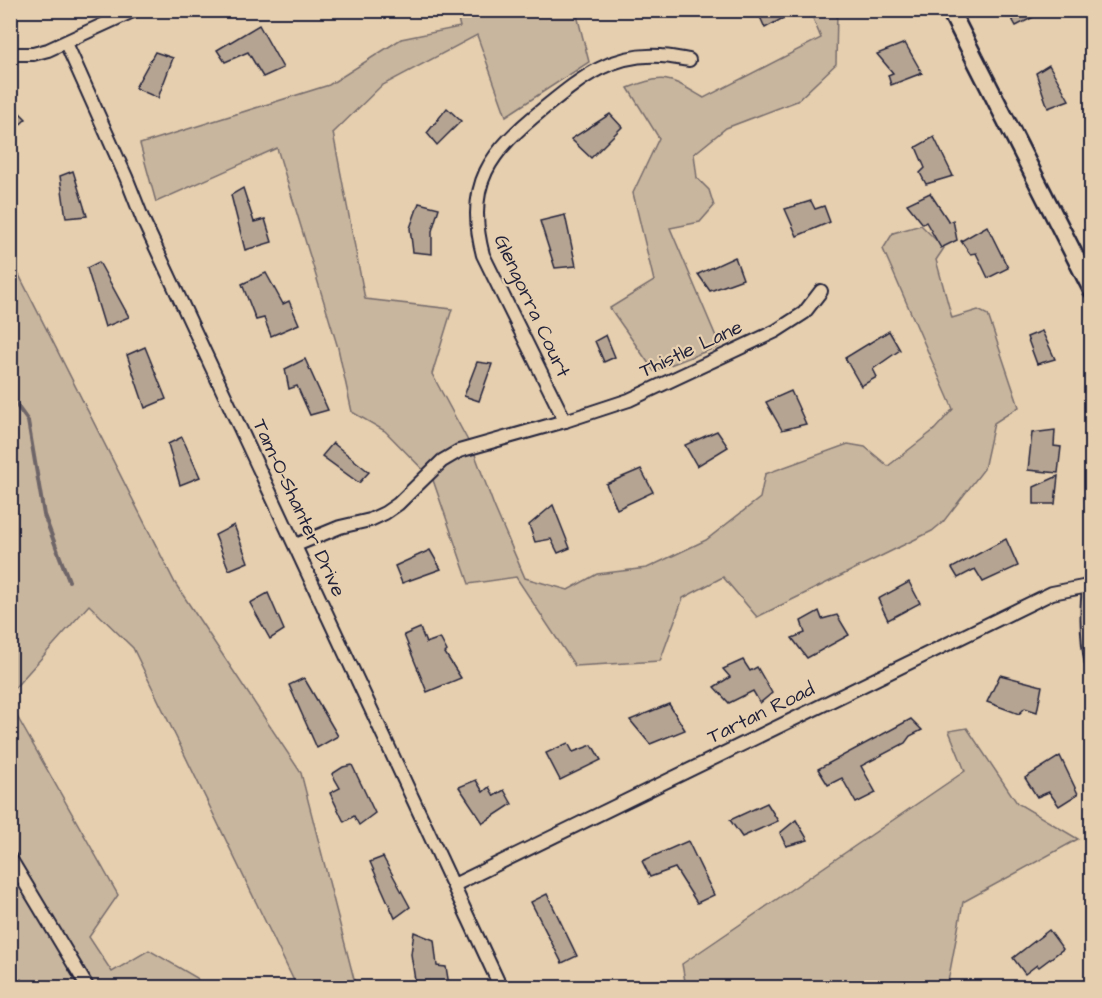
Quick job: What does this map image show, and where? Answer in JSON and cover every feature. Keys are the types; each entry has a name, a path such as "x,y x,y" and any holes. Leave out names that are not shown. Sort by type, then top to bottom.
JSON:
{"street":[{"path":"10,54 33,54 66,43 135,10"},
{"path":"950,10 1076,263 1092,290"},
{"name":"Tam-O-Shanter Drive","path":"66,43 143,220 501,987"},
{"name":"Glengorra Court","path":"565,421 483,255 476,215 483,179 492,159 503,144 583,77 602,66 640,56 689,60"},
{"name":"Thistle Lane","path":"565,421 629,400 776,331 804,313 821,291"},
{"path":"296,545 340,527 370,520 385,513 398,504 442,461 469,446 565,421"},
{"path":"1090,580 1088,632 1092,665"},
{"name":"Tartan Road","path":"454,885 1052,593 1090,580"},
{"path":"10,858 88,987"}],"shaded area":[{"path":"456,11 576,11 589,62 506,116 477,35 381,86 333,133 365,299 452,309 432,374 474,452 525,578 568,590 597,574 647,568 706,540 760,498 765,474 848,444 865,447 888,466 934,430 953,409 883,249 893,233 921,225 944,248 936,260 952,318 978,310 988,315 1019,407 994,423 984,469 943,522 932,531 757,617 723,577 683,598 660,661 575,666 516,577 469,584 433,480 385,431 352,412 338,348 277,148 156,202 140,144 329,85 401,39 460,27"},
{"path":"810,11 837,11 836,64 797,101 726,128 694,154 697,178 709,190 714,206 700,222 670,228 720,346 654,371 610,308 654,281 633,193 659,138 628,88 651,80 668,80 704,98 821,38"},
{"path":"11,273 19,275 175,583 301,773 356,987 297,987 133,648 89,605 11,692"},
{"path":"10,704 118,895 89,937 112,972 149,950 197,978 201,987 36,988 21,979 11,985"},
{"path":"967,728 1017,803 1078,839 963,902 947,987 686,987 682,964 965,771 949,731"}],"building":[{"path":"757,10 798,10 765,28"},
{"path":"1007,10 1047,10 1016,26"},
{"path":"259,25 283,68 263,77 248,52 225,62 217,50"},
{"path":"905,43 922,73 891,85 888,75 893,73 877,54"},
{"path":"155,52 173,58 158,98 135,88"},
{"path":"1049,65 1069,100 1048,108 1036,73"},
{"path":"10,103 26,119 10,134"},
{"path":"447,108 461,121 437,145 427,133"},
{"path":"610,114 622,127 591,158 571,139"},
{"path":"934,137 953,176 926,184 920,173 925,168 916,147"},
{"path":"73,171 87,216 66,218 60,176"},
{"path":"243,188 254,222 265,219 272,242 245,250 231,195"},
{"path":"930,193 949,222 953,220 957,240 941,248 926,222 923,224 907,204"},
{"path":"811,201 815,209 824,206 830,222 797,236 785,209"},
{"path":"419,203 439,208 432,231 432,254 413,252 410,228"},
{"path":"565,215 576,266 555,268 540,221"},
{"path":"987,226 1008,268 988,278 976,253 970,254 961,241"},
{"path":"735,257 743,279 710,291 698,274"},
{"path":"99,262 129,317 105,327 87,268"},
{"path":"266,273 283,304 289,301 299,324 271,336 264,318 256,320 242,284"},
{"path":"889,331 900,350 873,369 877,377 861,386 845,358"},
{"path":"1042,331 1055,359 1037,364 1027,337"},
{"path":"606,335 615,357 604,362 595,341"},
{"path":"145,347 166,399 145,408 127,355"},
{"path":"305,359 328,410 310,415 297,386 289,389 285,369"},
{"path":"477,362 492,364 479,401 464,396"},
{"path":"791,391 806,424 782,430 766,402"},
{"path":"1055,430 1054,446 1061,447 1058,473 1028,470 1032,433"},
{"path":"717,431 728,447 697,466 685,445"},
{"path":"182,437 200,477 180,485 168,444"},
{"path":"333,443 369,472 359,483 322,456"},
{"path":"641,469 653,492 617,509 606,484"},
{"path":"1058,476 1055,504 1034,504 1034,487"},
{"path":"553,505 570,548 558,553 551,539 535,542 529,525"},
{"path":"234,525 248,562 229,570 215,535"},
{"path":"1006,539 1018,566 983,582 975,569 958,578 952,568"},
{"path":"430,550 441,569 402,583 395,566"},
{"path":"909,582 920,603 888,620 878,599"},
{"path":"268,593 284,630 270,639 250,603"},
{"path":"819,611 822,619 837,615 849,635 807,658 792,638 805,633 801,621"},
{"path":"420,628 426,643 440,638 447,651 445,653 461,678 427,692 404,635"},
{"path":"743,660 750,671 757,667 772,693 760,703 753,691 729,703 714,687 730,677 723,669"},
{"path":"1000,675 1042,686 1037,712 1025,708 1019,714 987,702"},
{"path":"304,678 338,736 317,748 289,685"},
{"path":"669,704 685,730 650,744 630,720"},
{"path":"911,719 922,730 910,736 905,743 861,766 876,793 856,803 842,778 828,785 818,769"},
{"path":"568,743 573,752 592,745 601,760 560,780 546,753"},
{"path":"1060,756 1078,794 1059,806 1049,792 1037,797 1025,778"},
{"path":"352,765 375,813 359,825 354,816 344,822 330,793 340,788 332,774 343,767"},
{"path":"476,780 483,792 489,787 494,796 504,790 512,804 483,823 459,787"},
{"path":"767,803 778,821 742,837 730,820"},
{"path":"796,820 808,840 786,846 780,833"},
{"path":"688,841 714,895 697,903 675,868 650,877 642,861"},
{"path":"383,857 410,907 395,918 370,862"},
{"path":"547,894 577,956 562,963 531,902"},
{"path":"1049,930 1063,949 1039,967 1037,965 1025,974 1013,958"},
{"path":"414,932 434,940 437,966 446,967 449,985 416,987 411,954"}],"waterway":[{"path":"10,396 28,421 44,515 69,581"}]}
